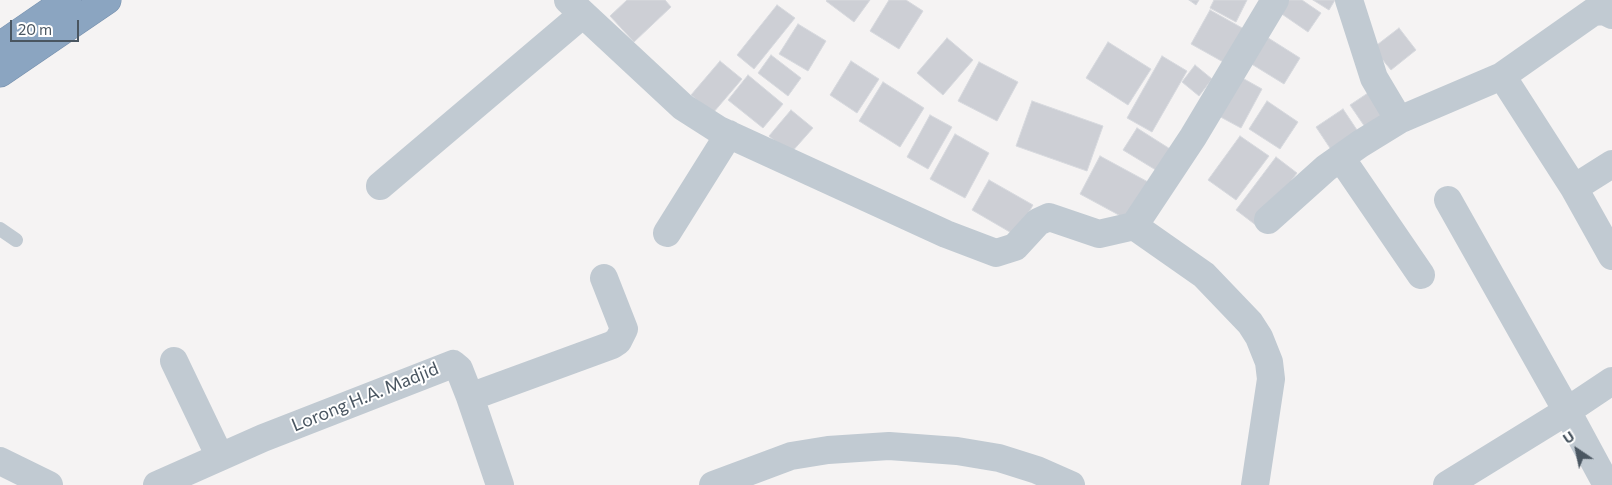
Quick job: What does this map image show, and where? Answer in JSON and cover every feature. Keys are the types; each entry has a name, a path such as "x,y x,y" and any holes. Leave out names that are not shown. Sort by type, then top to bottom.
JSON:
{"highway":[{"path":"0,46 67,0"},
{"path":"0,73 107,0"}],"street":[{"path":"380,186 575,7 683,107 729,134 946,234 996,253 1015,247 1038,222 1049,217 1055,217 1092,233 1107,233 1134,226 1193,137 1274,0"},
{"path":"1350,0 1374,78 1399,120"},
{"path":"1268,220 1341,158 1399,120 1502,76 1593,12 1604,11 1612,15"},
{"path":"1502,76 1574,188 1612,256"},
{"path":"667,233 729,134"},
{"path":"1341,158 1421,275"},
{"path":"1574,188 1612,164"},
{"path":"1448,200 1607,485"},
{"path":"1134,226 1204,275 1250,323 1259,337 1269,362 1271,379 1255,485"},
{"path":"470,397 612,345 618,341 624,330 604,278"},
{"path":"174,361 220,457"},
{"name":"Lorong H.A. Madjid","path":"157,485 220,457 451,364 459,369 500,485"},
{"path":"1447,485 1612,381"},
{"path":"713,485 791,456 828,450 889,446 957,451 999,458 1038,470 1071,485"},
{"path":"0,461 49,485"}],"lane":[{"path":"0,229 16,240"}],"building":[{"path":"627,0 665,0 671,7 634,42 610,16"},
{"path":"827,0 870,0 854,22"},
{"path":"889,0 906,0 923,11 899,49 870,31"},
{"path":"1189,0 1199,0 1196,5"},
{"path":"1214,0 1247,0 1236,22 1210,8"},
{"path":"1283,0 1302,0 1321,13 1308,32 1276,10"},
{"path":"1313,0 1335,0 1329,10"},
{"path":"777,5 795,18 754,69 737,55"},
{"path":"1210,10 1244,29 1225,63 1191,44"},
{"path":"798,24 826,41 808,71 779,54"},
{"path":"1399,28 1416,50 1391,70 1373,48"},
{"path":"1262,34 1300,58 1284,84 1245,60"},
{"path":"947,38 973,60 943,95 917,73"},
{"path":"1108,42 1151,69 1128,105 1086,78"},
{"path":"771,55 801,78 788,96 758,73"},
{"path":"1162,56 1187,71 1152,132 1127,118"},
{"path":"720,61 742,79 713,113 691,95"},
{"path":"851,61 879,79 857,113 830,95"},
{"path":"979,62 1018,82 997,121 958,101"},
{"path":"1195,65 1212,79 1199,96 1182,82"},
{"path":"748,75 783,104 763,128 728,100"},
{"path":"1237,75 1262,89 1241,128 1215,114"},
{"path":"883,82 924,108 900,147 859,121"},
{"path":"1368,93 1383,115 1365,127 1350,105"},
{"path":"1032,101 1103,126 1087,171 1016,146"},
{"path":"1267,101 1298,122 1280,149 1249,129"},
{"path":"1343,109 1361,136 1334,154 1316,127"},
{"path":"791,110 813,128 790,154 769,136"},
{"path":"930,115 952,127 928,169 907,157"},
{"path":"1137,128 1178,154 1164,175 1123,150"},
{"path":"955,134 989,153 965,198 930,179"},
{"path":"1240,136 1269,156 1236,200 1208,180"},
{"path":"1100,156 1148,182 1128,220 1080,194"},
{"path":"1276,157 1297,173 1257,226 1236,210"},
{"path":"989,180 1033,205 1015,235 972,210"}]}
